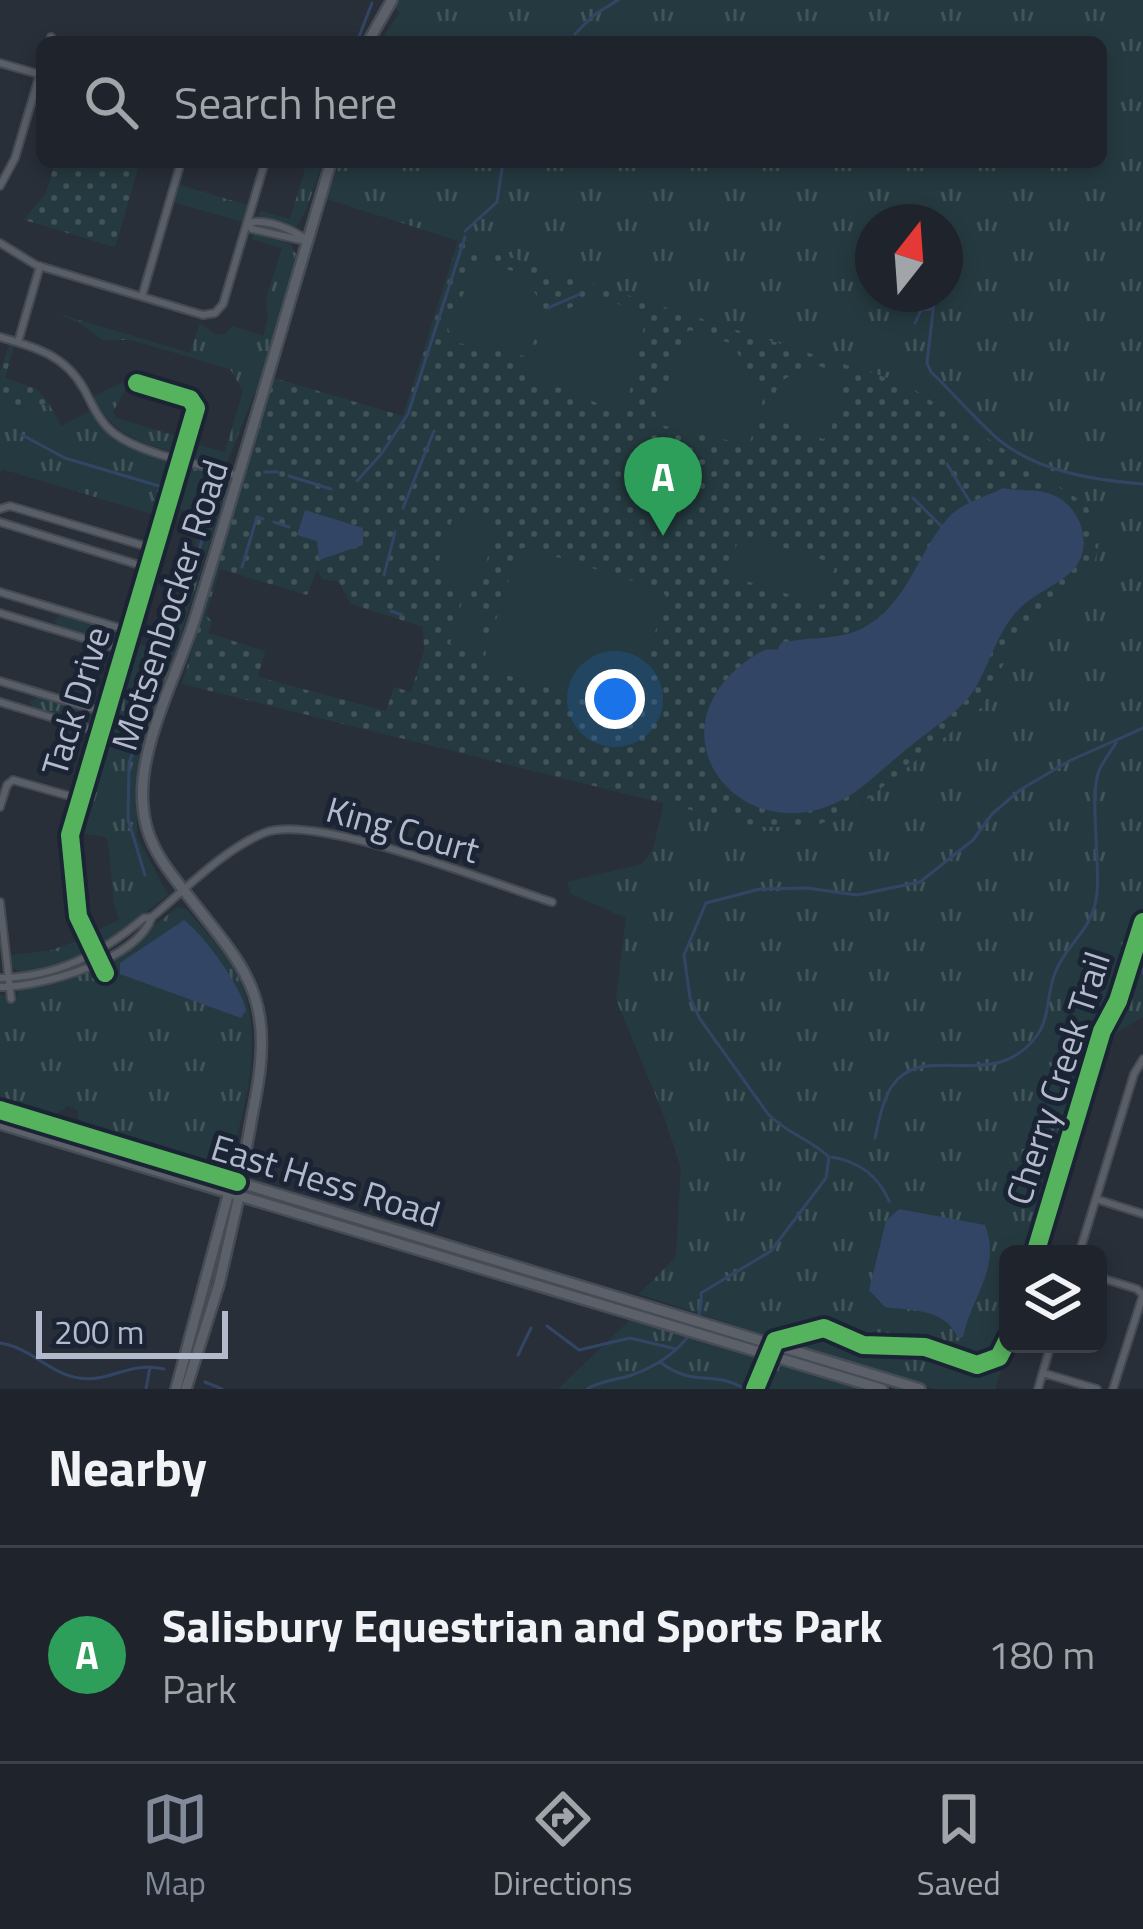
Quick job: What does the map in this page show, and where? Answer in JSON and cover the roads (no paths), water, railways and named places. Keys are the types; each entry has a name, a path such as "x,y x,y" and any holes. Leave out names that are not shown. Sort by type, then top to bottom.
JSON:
{"main road":[{"path":"371,36 392,0"},
{"name":"Motsenbocker Road","path":"186,1389 216,1293 263,1064 262,1017 248,974 152,844 142,787 330,168"},
{"name":"East Hess Road","path":"0,1110 635,1306"},
{"name":"East Hess Road","path":"0,1124 635,1306"},
{"name":"Motsenbocker Road","path":"176,1389 235,1194"},
{"path":"635,1306 882,1389"},
{"path":"818,1364 920,1389"}],"street":[{"path":"0,63 36,71"},
{"path":"0,186 15,158 36,89"},
{"path":"142,296 179,168"},
{"path":"0,243 40,266 217,317 263,168"},
{"path":"247,223 252,229 296,242 308,241"},
{"path":"17,342 40,266"},
{"path":"0,337 47,352 64,363 101,420 119,437 238,476"},
{"name":"Tack Drive","path":"105,973 80,920 70,835 196,405 136,383"},
{"path":"0,509 10,506 155,549"},
{"path":"0,522 149,568"},
{"path":"72,545 78,526"},
{"path":"0,592 130,631"},
{"path":"47,627 53,608"},
{"path":"0,613 124,650"},
{"path":"0,681 106,713"},
{"path":"23,709 29,690"},
{"path":"0,702 100,732"},
{"path":"0,807 9,779 80,799"},
{"name":"King Court","path":"4,983 60,978 97,958 144,931 152,917 252,839 290,828 350,839 552,902"},
{"path":"0,902 4,983 11,1000"},
{"path":"1082,1245 1143,1059"},
{"path":"1096,1199 1143,1214"},
{"path":"1107,1279 1137,1288 1143,1295 1114,1389"},
{"path":"1038,1389 1049,1353"},
{"path":"1042,1373 1097,1389"}],"water":[{"path":"1003,488 1047,493 1069,506 1081,527 1083,552 1070,573 1012,617 961,706 855,792 817,810 780,813 748,803 723,783 708,756 705,725 716,693 745,662 764,650 777,650 781,643 844,635 878,618 901,593 947,519 966,504"},
{"path":"305,510 363,528 363,545 319,560 317,541 297,535"},
{"path":"184,920 237,988 246,1010 241,1018 120,974 120,963"},
{"path":"899,1209 985,1225 988,1269 963,1337 958,1338 936,1316 885,1307 869,1290 886,1221"}],"waterway":[{"path":"575,34 618,0"},
{"path":"359,36 372,3"},
{"path":"465,231 497,202 502,168"},
{"path":"357,481 408,414 465,237"},
{"path":"548,308 580,294"},
{"path":"915,323 920,312"},
{"path":"933,312 927,363 931,372 999,440 1049,467 1143,484"},
{"path":"403,508 434,431"},
{"path":"22,435 65,458 159,486"},
{"path":"947,464 970,502"},
{"path":"265,472 278,472"},
{"path":"289,476 331,489"},
{"path":"913,498 942,527"},
{"path":"145,875 128,819 129,763 171,646 211,509"},
{"path":"242,567 257,517 263,519"},
{"path":"274,522 289,527"},
{"path":"384,575 395,532"},
{"path":"391,611 402,615"},
{"path":"587,1389 632,1375 670,1354 697,1321 701,1293 771,1251 826,1178 829,1157 768,1114 690,998 684,955 706,903 760,889 807,888 857,895 920,882 973,840 992,814 1020,790 1069,761 1143,728"},
{"path":"875,1138 889,1092 906,1073 922,1067 1002,1062 1021,1052 1038,1034 1055,973 1095,906 1096,785 1101,766 1116,743"},
{"path":"832,1157 866,1171 889,1201"},
{"path":"547,1326 579,1350 630,1338 676,1349"},
{"path":"518,1355 531,1328"},
{"path":"0,1343 79,1378 139,1368 164,1369"},
{"path":"660,1362 684,1375 723,1380 745,1389"},
{"path":"146,1389 150,1367"},
{"path":"205,1382 222,1389"}],"place":[{"name":"Salisbury Equestrian and Sports Park","path":"663,536"}]}
